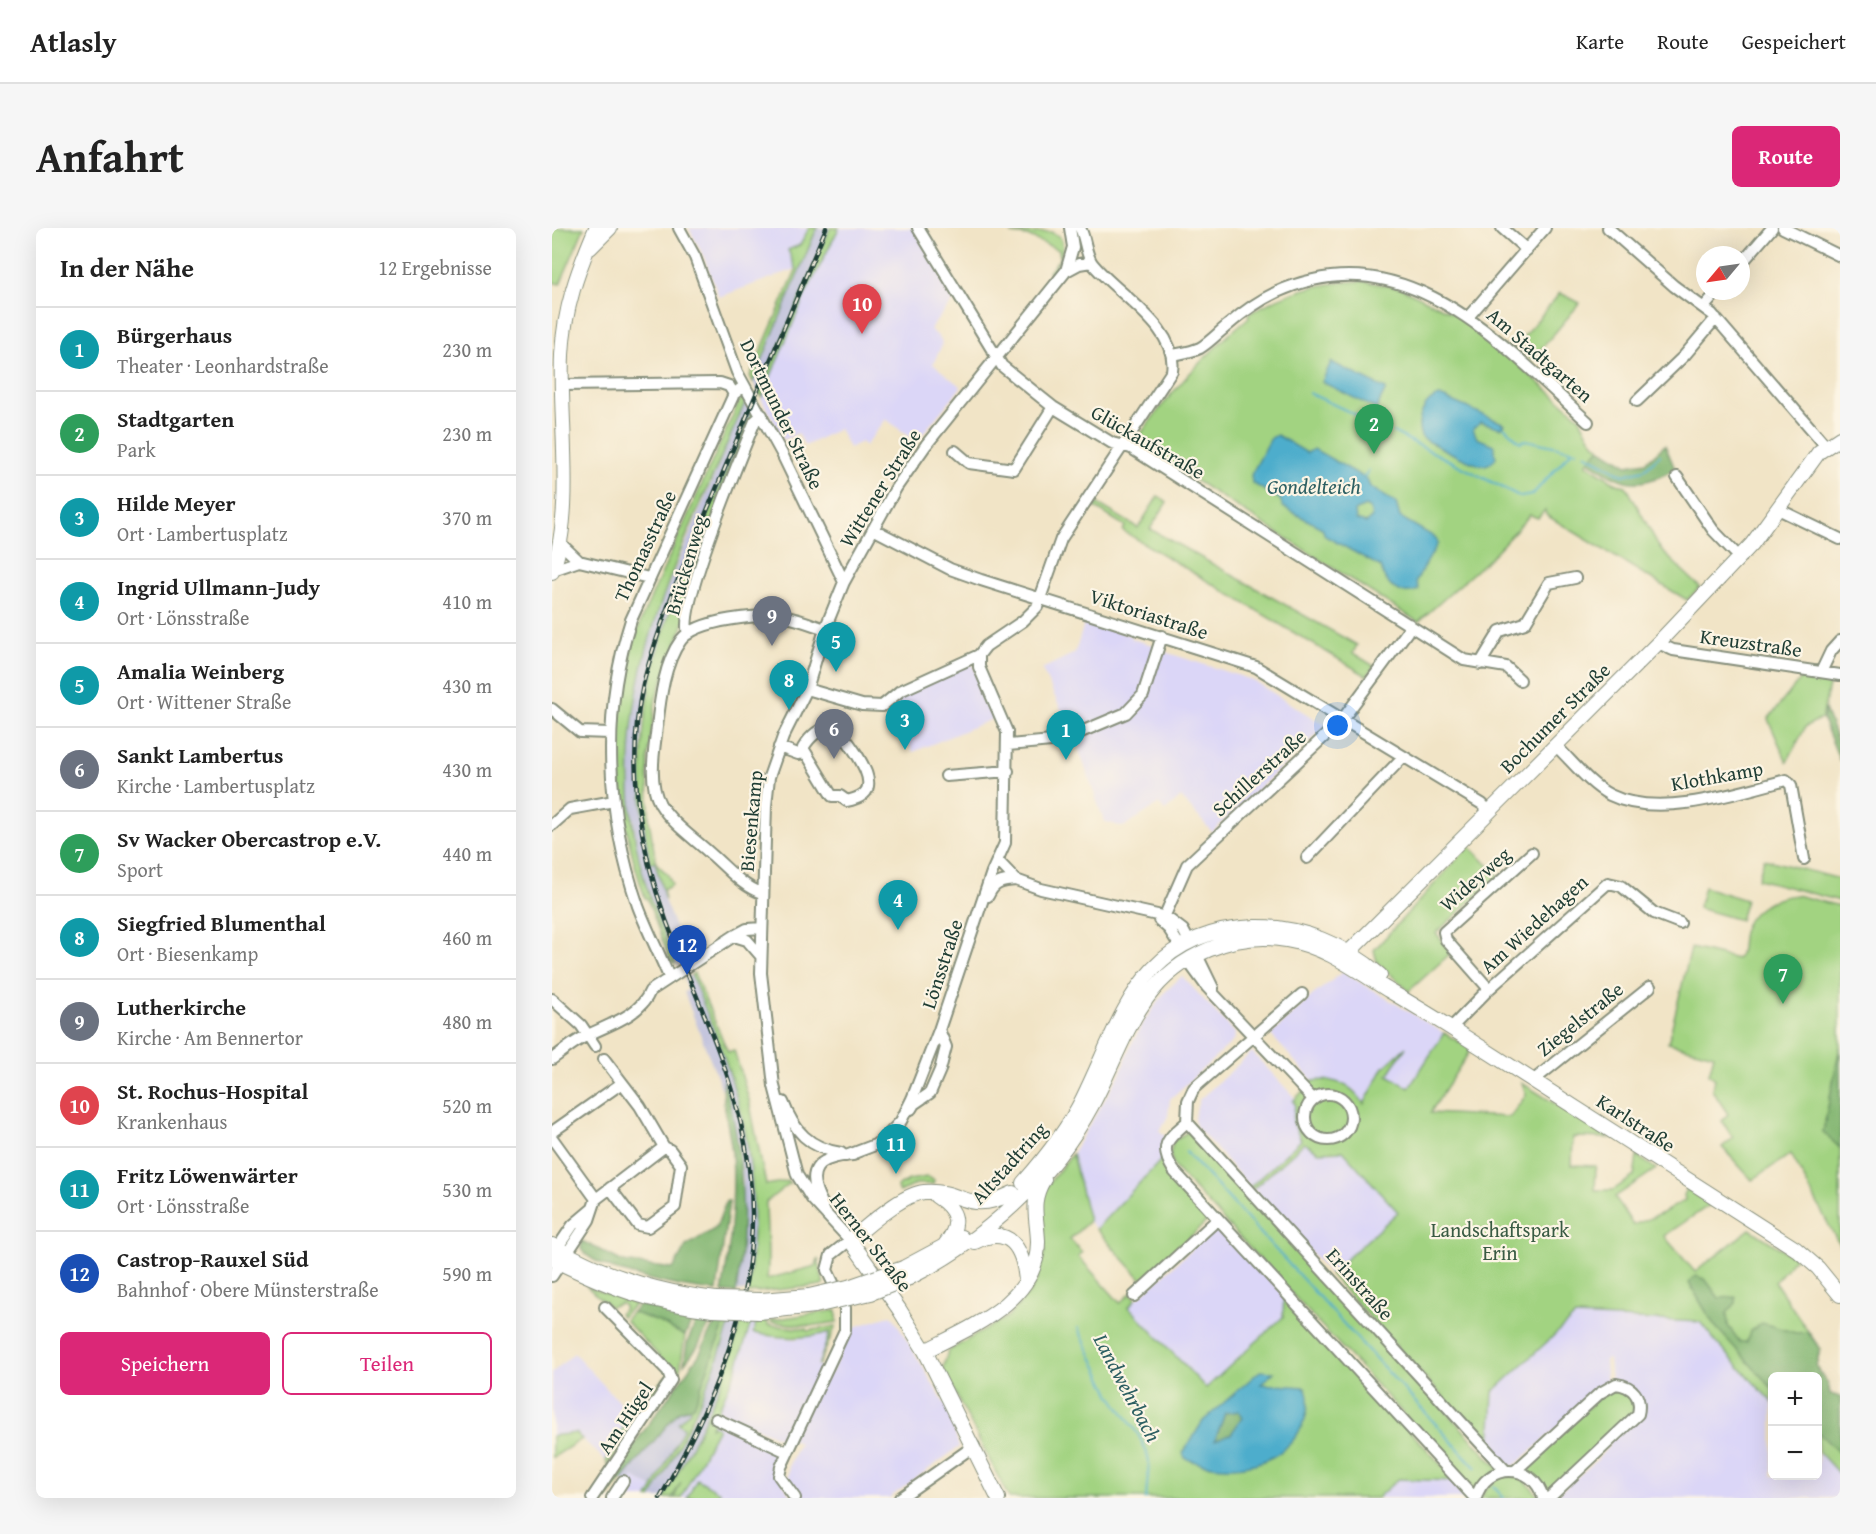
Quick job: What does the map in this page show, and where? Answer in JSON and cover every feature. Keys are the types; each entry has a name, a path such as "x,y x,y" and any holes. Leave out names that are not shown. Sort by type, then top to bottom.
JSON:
{"main road":[{"path":"553,571 563,518 562,385 565,316 571,291 596,228"},
{"path":"586,251 610,228"},
{"name":"Bochumer Straße","path":"1348,959 1390,921 1397,907 1489,811 1740,558 1811,461 1826,446 1840,438"},
{"name":"Altstadtring","path":"906,1273 975,1229 1013,1193 1041,1161 1075,1114 1131,996 1150,971 1189,952 1265,938 1302,943 1348,959"},
{"name":"Altstadtring","path":"557,1254 618,1290 667,1304 760,1306 812,1301 848,1287 906,1273 957,1250 1004,1212 1050,1168 1082,1123 1147,998 1189,952"},
{"name":"Karlstraße","path":"1348,959 1451,1028 1796,1249 1818,1268 1840,1295"},
{"path":"925,1351 991,1315 1017,1294 1033,1271 1037,1253 1035,1196 1050,1168"},
{"path":"850,1240 911,1196 932,1192 984,1204 998,1201 1013,1193"},
{"path":"932,1192 949,1204 956,1221 952,1235 942,1248"},
{"path":"957,1250 984,1237 996,1235 1007,1238 1021,1252 1026,1280"},
{"name":"Herner Straße","path":"850,1240 899,1309 925,1351 974,1446 992,1496"}],"street":[{"name":"Dortmunder Straße","path":"679,228 695,257 737,372 762,415 844,582"},
{"name":"Glückaufstraße","path":"918,228 1002,366 1053,407 1106,440 1137,452 1464,660 1506,668 1520,680"},
{"name":"Wittener Straße","path":"807,689 825,629 844,582 873,529 911,465 1066,271 1072,247 1071,228"},
{"path":"1502,228 1527,249"},
{"name":"Am Stadtgarten","path":"1469,316 1545,228"},
{"path":"1608,228 1678,289 1716,318 1826,446"},
{"path":"1750,254 1772,228"},
{"path":"1783,228 1840,256"},
{"path":"807,689 862,705 882,706 900,691 979,655 986,645 1031,614 1042,598 1061,539 1121,445 1169,377 1173,355 1165,336 1091,262 1082,229"},
{"path":"1066,271 1079,264 1091,262"},
{"name":"Am Stadtgarten","path":"1173,355 1201,347 1245,310 1277,292 1331,278 1379,278 1433,295 1469,316 1588,422"},
{"path":"1704,307 1710,300"},
{"path":"1637,401 1684,356 1716,318"},
{"path":"562,385 723,383 737,372"},
{"path":"723,383 734,394"},
{"name":"Thomasstraße","path":"669,977 633,888 614,801 610,733 612,704 621,651 649,578 734,394 744,386"},
{"path":"955,451 969,463 1014,469 1053,407"},
{"name":"Brückenweg","path":"762,415 755,421 700,569 686,620 688,634 679,643 672,657 661,695 653,771 657,796 665,811 734,875 762,893"},
{"path":"1677,477 1713,530 1740,558"},
{"path":"1778,509 1840,539"},
{"name":"Viktoriastraße","path":"873,529 950,569 1256,667 1482,804 1489,811"},
{"path":"560,543 579,561 649,578"},
{"path":"553,571 579,561"},
{"path":"1480,664 1500,631 1525,622 1549,584 1575,578"},
{"path":"688,634 708,625 731,620 769,617 787,617 825,629"},
{"name":"Schillerstraße","path":"1161,918 1187,865 1342,720 1407,632 1408,624"},
{"path":"1008,745 1062,740 1126,713 1143,695 1162,636"},
{"path":"1821,672 1831,651 1840,641"},
{"name":"Kreuzstraße","path":"1658,643 1673,650 1840,675"},
{"name":"Lönsstraße","path":"772,1070 784,1106 801,1135 817,1146 830,1151 865,1151 875,1145 901,1121 912,1099 939,1030 979,909 1007,835 1007,732 979,667 979,655"},
{"name":"Biesenkamp","path":"760,955 766,806 770,777 779,747 807,689"},
{"path":"552,709 580,732 610,733"},
{"path":"833,726 844,734 867,774 868,786 864,794 847,801 840,796 832,796 805,753 803,748 810,736 825,727 833,726"},
{"name":"Klothkamp","path":"1555,745 1606,793 1634,802 1674,803 1704,800 1786,780 1791,785 1804,859"},
{"path":"779,747 798,754 805,753"},
{"path":"1307,858 1403,756"},
{"path":"946,776 1008,771"},
{"path":"552,825 570,809 614,801"},
{"name":"Wideyweg","path":"1489,989 1446,940 1444,932 1532,853"},
{"path":"999,858 1017,880 1054,892 1161,918 1183,930 1189,952 1213,992 1314,1100"},
{"name":"Lönsstraße","path":"979,909 995,885 1002,881 1017,880"},
{"name":"Am Wiedehagen","path":"1451,1028 1489,989 1608,883 1621,886 1654,913 1680,923"},
{"path":"552,1059 588,1036 620,1020 646,1000 650,991 669,977 734,936 747,929 762,928"},
{"path":"734,936 747,940 760,955"},
{"name":"Herner Straße","path":"760,955 762,995 772,1070 787,1145 797,1175 812,1199 850,1240"},
{"name":"Ziegelstraße","path":"1534,1080 1650,987"},
{"path":"1302,994 1194,1088 1188,1101 1187,1122 1168,1141 1166,1155 1174,1171 1476,1498 1480,1487 1489,1478 1511,1471 1600,1393 1616,1384 1630,1387 1638,1398 1638,1414 1549,1498"},
{"path":"552,999 581,1025 595,1046"},
{"name":"Lönsstraße","path":"830,1217 815,1190 813,1177 822,1161 865,1151 887,1141 903,1123 914,1104 930,1093 945,1057 945,1042 939,1030"},
{"path":"604,1059 664,1147 670,1150 681,1165 675,1207 648,1227 638,1225 610,1188"},
{"path":"552,1132 622,1083"},
{"path":"1327,1094 1342,1098 1352,1118 1344,1134 1330,1140 1323,1140 1312,1133 1305,1116 1314,1100 1327,1094"},
{"name":"Erinstraße","path":"1187,1122 1511,1471 1535,1482 1543,1498"},
{"path":"552,1138 594,1204"},
{"path":"552,1276 557,1254 589,1220 594,1204 610,1188 664,1147"},
{"path":"1134,1296 1218,1219"},
{"path":"795,1498 780,1476 787,1452 844,1330 845,1308 827,1270 831,1255 850,1240"},
{"name":"Am Hügel","path":"592,1498 671,1380 668,1371 605,1307"},
{"path":"716,1419 787,1452"},
{"path":"900,1498 974,1446"},
{"path":"612,1498 623,1481"}],"shaded area":[{"path":"689,228 809,228 800,245 788,250 795,269 719,297 704,257"},
{"path":"817,228 830,228 759,393 753,382"},
{"path":"839,228 914,228 956,297 930,329 941,339 942,345 933,364 961,387 916,442 886,419 865,446 861,442 849,448 839,429 805,446 798,433 784,440 761,398 804,297"},
{"path":"746,400 752,410 662,632 644,707 640,758 644,818 650,862 655,862 664,900 688,959 678,967 651,901 638,854 630,794 631,725 639,671 657,612"},
{"path":"1085,621 1132,636 1132,639 1156,646 1156,649 1252,680 1326,726 1212,832 1181,797 1165,811 1159,804 1123,827 1104,821 1077,744 1042,669 1075,653"},
{"path":"970,660 997,717 913,752 886,702"},
{"path":"1343,972 1444,1033 1409,1088 1388,1075 1404,1049 1376,1081 1364,1105 1354,1090 1326,1081 1313,1081 1271,1035 1313,995"},
{"path":"691,975 732,1075 748,1138 755,1211 748,1291 736,1291 741,1261 743,1181 739,1144 724,1083 722,1090 684,992 688,990 684,980"},
{"path":"1182,976 1235,1033 1234,1040 1170,1099 1168,1116 1160,1131 1166,1137 1161,1150 1162,1159 1096,1229 1088,1220 1072,1154 1120,1074 1131,1045 1145,1020 1165,992"},
{"path":"1252,1052 1295,1098 1293,1122 1301,1140 1250,1187 1196,1126 1194,1119 1199,1100"},
{"path":"1304,1143 1331,1153 1342,1151 1398,1212 1330,1274 1280,1216 1253,1189"},
{"path":"1217,1227 1284,1294 1284,1317 1206,1389 1128,1307"},
{"path":"892,1315 948,1410 959,1447 889,1498 802,1498 788,1480 789,1465 799,1443 784,1437 780,1438 718,1410 735,1373 752,1320 757,1320 754,1333 771,1337 796,1339 830,1332 817,1365 831,1373 852,1328"},
{"path":"1575,1316 1700,1322 1768,1398 1768,1480 1822,1480 1822,1455 1840,1475 1840,1498 1553,1498 1596,1461 1609,1446 1611,1382 1609,1359 1605,1360 1607,1384 1514,1466 1506,1465 1490,1448 1493,1392"},
{"path":"730,1322 741,1322 719,1388 664,1498 651,1498 695,1416"},
{"path":"574,1353 632,1416 606,1461 576,1433 552,1436 552,1373"},
{"path":"691,1406 690,1411 678,1424 684,1427 653,1488 634,1477 628,1485 621,1480 678,1412"},
{"path":"713,1421 780,1454 777,1471 791,1498 672,1498"},
{"path":"634,1477 653,1488 647,1498 618,1498"},
{"path":"1398,1479 1456,1481 1470,1498 1377,1498"}],"green space":[{"path":"552,228 584,228 560,284 552,282"},
{"path":"809,228 817,228 753,382 750,376 796,270 788,250 800,245"},
{"path":"830,228 839,228 804,297 762,397 759,393"},
{"path":"1051,232 1059,236 1063,246 1062,255 1052,274 1049,272 1060,258 1059,250 1027,236 1011,234"},
{"path":"1362,281 1401,288 1465,319 1578,416 1590,437 1600,448 1586,464 1617,484 1626,486 1661,550 1700,587 1687,600 1546,515 1545,510 1538,518 1530,515 1490,558 1418,622 1135,442 1174,391 1217,345 1249,317 1248,314 1276,299 1316,286"},
{"path":"1560,293 1580,303 1532,360 1516,346"},
{"path":"742,395 746,400 677,559 658,613 642,667 632,722 630,780 635,839 648,892 675,964 670,961 647,898 645,898 627,828 621,792 619,756 624,685 631,650 643,615"},
{"path":"752,410 755,414 656,698 648,758 649,820 656,863 668,875 672,885 663,890 665,900 655,862 650,862 642,799 643,739 650,683 664,629 683,575"},
{"path":"1665,445 1675,469 1650,480 1630,482 1611,475 1588,461 1600,448 1627,465 1646,462"},
{"path":"1158,496 1167,502 1150,529 1357,645 1353,653 1374,666 1367,676 1123,531 1125,526 1094,507 1097,503 1138,528"},
{"path":"1802,677 1830,681 1822,718 1806,726 1787,762 1768,719"},
{"path":"1825,709 1840,748 1840,761 1823,720"},
{"path":"1469,846 1499,876 1436,933 1452,952 1409,991 1377,962 1374,950"},
{"path":"1764,859 1840,879 1840,901 1758,879"},
{"path":"1704,887 1746,900 1740,920 1698,908"},
{"path":"1796,895 1840,906 1840,1047 1823,1132 1840,1148 1840,1246 1791,1154 1752,1180 1722,1147 1733,1138 1722,1121 1728,1114 1712,1090 1715,1079 1709,1074 1714,1055 1668,1043 1691,948 1737,959 1741,952 1744,928 1755,913 1769,902"},
{"path":"694,973 728,1052 734,1050 749,1100 766,1185 788,1181 790,1183 766,1202 767,1279 816,1266 818,1259 824,1285 748,1293 753,1206 751,1167 745,1130 723,1055 691,975"},
{"name":"Landschaftspark Erin","path":"1444,1033 1471,1049 1430,1113 1510,1117 1526,1095 1522,1083 1610,1138 1573,1137 1572,1165 1596,1166 1595,1190 1613,1190 1634,1176 1637,1156 1656,1169 1615,1197 1633,1225 1663,1213 1685,1200 1684,1195 1687,1189 1711,1204 1664,1236 1695,1272 1750,1229 1795,1258 1775,1282 1820,1349 1816,1366 1820,1372 1768,1372 1768,1398 1700,1322 1575,1316 1493,1392 1490,1448 1330,1274 1398,1212 1343,1151 1319,1152 1304,1143 1253,1189 1250,1187 1301,1140 1293,1122 1295,1104 1293,1101 1313,1081 1342,1084 1354,1092 1364,1104 1384,1067 1406,1047 1388,1075 1409,1088"},
{"path":"1840,1047 1840,1148 1823,1132"},
{"path":"724,1080 736,1133 742,1186 742,1239 736,1293 722,1292 733,1206 732,1154 723,1089"},
{"path":"1189,1131 1499,1469 1475,1491 1175,1168 1170,1155 1173,1141"},
{"path":"1072,1154 1089,1221 1070,1239 1082,1252 1078,1256 1120,1303 1131,1293 1136,1298 1129,1307 1206,1388 1283,1317 1284,1294 1456,1481 1398,1479 1377,1498 1009,1498 943,1369 948,1351 1009,1316 1037,1280 1045,1250 1042,1197 1049,1183"},
{"path":"1162,1159 1168,1169 1209,1215 1209,1219 1144,1282 1096,1229"},
{"path":"927,1177 934,1180 933,1184 916,1184 900,1192 897,1187 909,1180"},
{"path":"726,1201 729,1201 717,1291 666,1283 624,1272 590,1258 581,1249 582,1241 623,1262 673,1269 686,1246 716,1228"},
{"path":"1695,1276 1705,1279 1719,1298 1736,1297 1736,1303 1727,1313 1728,1326 1740,1342 1747,1342 1750,1331 1762,1323 1796,1333 1808,1332 1820,1349 1816,1366 1820,1372 1768,1372 1768,1384 1714,1325 1689,1283"},
{"path":"586,1286 635,1304 622,1317 619,1314 625,1308 621,1303 610,1307"},
{"path":"639,1305 694,1316 685,1336 659,1322 632,1312"},
{"path":"837,1310 837,1322 810,1326 771,1322 771,1320"},
{"path":"632,1312 659,1322 685,1336 680,1369 675,1373 625,1320"},
{"path":"698,1317 712,1319 697,1348 684,1364 687,1343"},
{"path":"716,1319 726,1320 694,1406 678,1412 607,1498 595,1498 699,1355"},
{"path":"726,1320 730,1322 705,1390 674,1455 651,1498 648,1498 684,1428 678,1423 690,1411 691,1406 694,1406"},
{"path":"741,1320 752,1320 735,1373 710,1428 712,1425 718,1428 681,1498 674,1498 681,1482 672,1498 664,1498 698,1434 718,1389 735,1344"},
{"path":"757,1320 767,1320 768,1325 806,1329 807,1331 836,1326 818,1366 830,1332 792,1337 753,1333"},
{"name":"Landschaftspark Erin","path":"1822,1375 1828,1384 1830,1394 1840,1397 1840,1475 1822,1455"},
{"path":"1822,1375 1828,1384 1830,1394 1840,1397 1840,1454 1822,1436"},
{"path":"665,1377 666,1379 608,1465 606,1461 611,1449 624,1427"},
{"path":"1613,1389 1625,1390 1634,1399 1634,1412 1546,1494 1523,1470 1597,1399"},
{"path":"1239,1411 1242,1419 1231,1434 1215,1441 1225,1413"},
{"path":"576,1433 582,1439 552,1458 552,1436"},
{"path":"1507,1475 1518,1477 1526,1482 1539,1498 1481,1498 1491,1483"},
{"path":"697,1479 720,1492 717,1498 687,1498"}],"water":[{"path":"1331,362 1386,389 1376,409 1322,382"},
{"path":"1440,396 1505,424 1501,428 1481,422 1473,429 1477,438 1494,445 1496,458 1493,461 1480,465 1459,457 1421,436 1419,424 1422,412 1429,401"},
{"name":"Gondelteich","path":"1277,435 1307,453 1314,449 1367,479 1370,487 1396,503 1400,517 1436,538 1438,543 1416,581 1419,590 1406,592 1394,589 1386,580 1381,567 1325,536 1322,528 1283,507 1280,499 1252,483 1251,475 1271,438","holes":["1365,506 1370,509 1372,517 1366,523 1356,520 1355,511"]},
{"path":"1260,1371 1274,1372 1261,1384 1305,1387 1307,1391 1307,1411 1297,1436 1271,1458 1254,1464 1219,1467 1185,1458 1183,1453 1203,1421","holes":["1239,1411 1242,1418 1231,1434 1215,1440 1225,1413"]}],"waterway":[{"path":"1309,393 1388,430"},
{"path":"1504,427 1520,442 1526,440 1576,451"},
{"path":"1393,432 1521,497 1532,495 1573,450"},
{"path":"1585,454 1623,475 1644,470 1660,455"},
{"path":"1364,477 1369,470"},
{"path":"1186,1152 1476,1468"},
{"name":"Landwehrbach","path":"1078,1328 1110,1394 1138,1434 1146,1450 1149,1462 1146,1498"},
{"path":"1493,1486 1504,1498"}],"railway":[{"path":"660,1498 700,1421 732,1340 743,1298 750,1256 752,1212 749,1168 736,1103 715,1042 666,920 642,834 636,774 638,714 643,685 674,589 826,228"}],"place":[{"name":"St. Rochus-Hospital","path":"862,334"},
{"name":"Stadtgarten","path":"1374,454"},
{"name":"Lutherkirche","path":"772,646"},
{"name":"Amalia Weinberg","path":"836,672"},
{"name":"Siegfried Blumenthal","path":"789,710"},
{"name":"Hilde Meyer","path":"905,750"},
{"name":"Sankt Lambertus","path":"834,759"},
{"name":"Bürgerhaus","path":"1066,760"},
{"name":"Ingrid Ullmann-Judy","path":"898,930"},
{"name":"Castrop-Rauxel Süd","path":"687,975"},
{"name":"Sv Wacker Obercastrop e.V.","path":"1783,1004"},
{"name":"Fritz Löwenwärter","path":"896,1174"}]}
